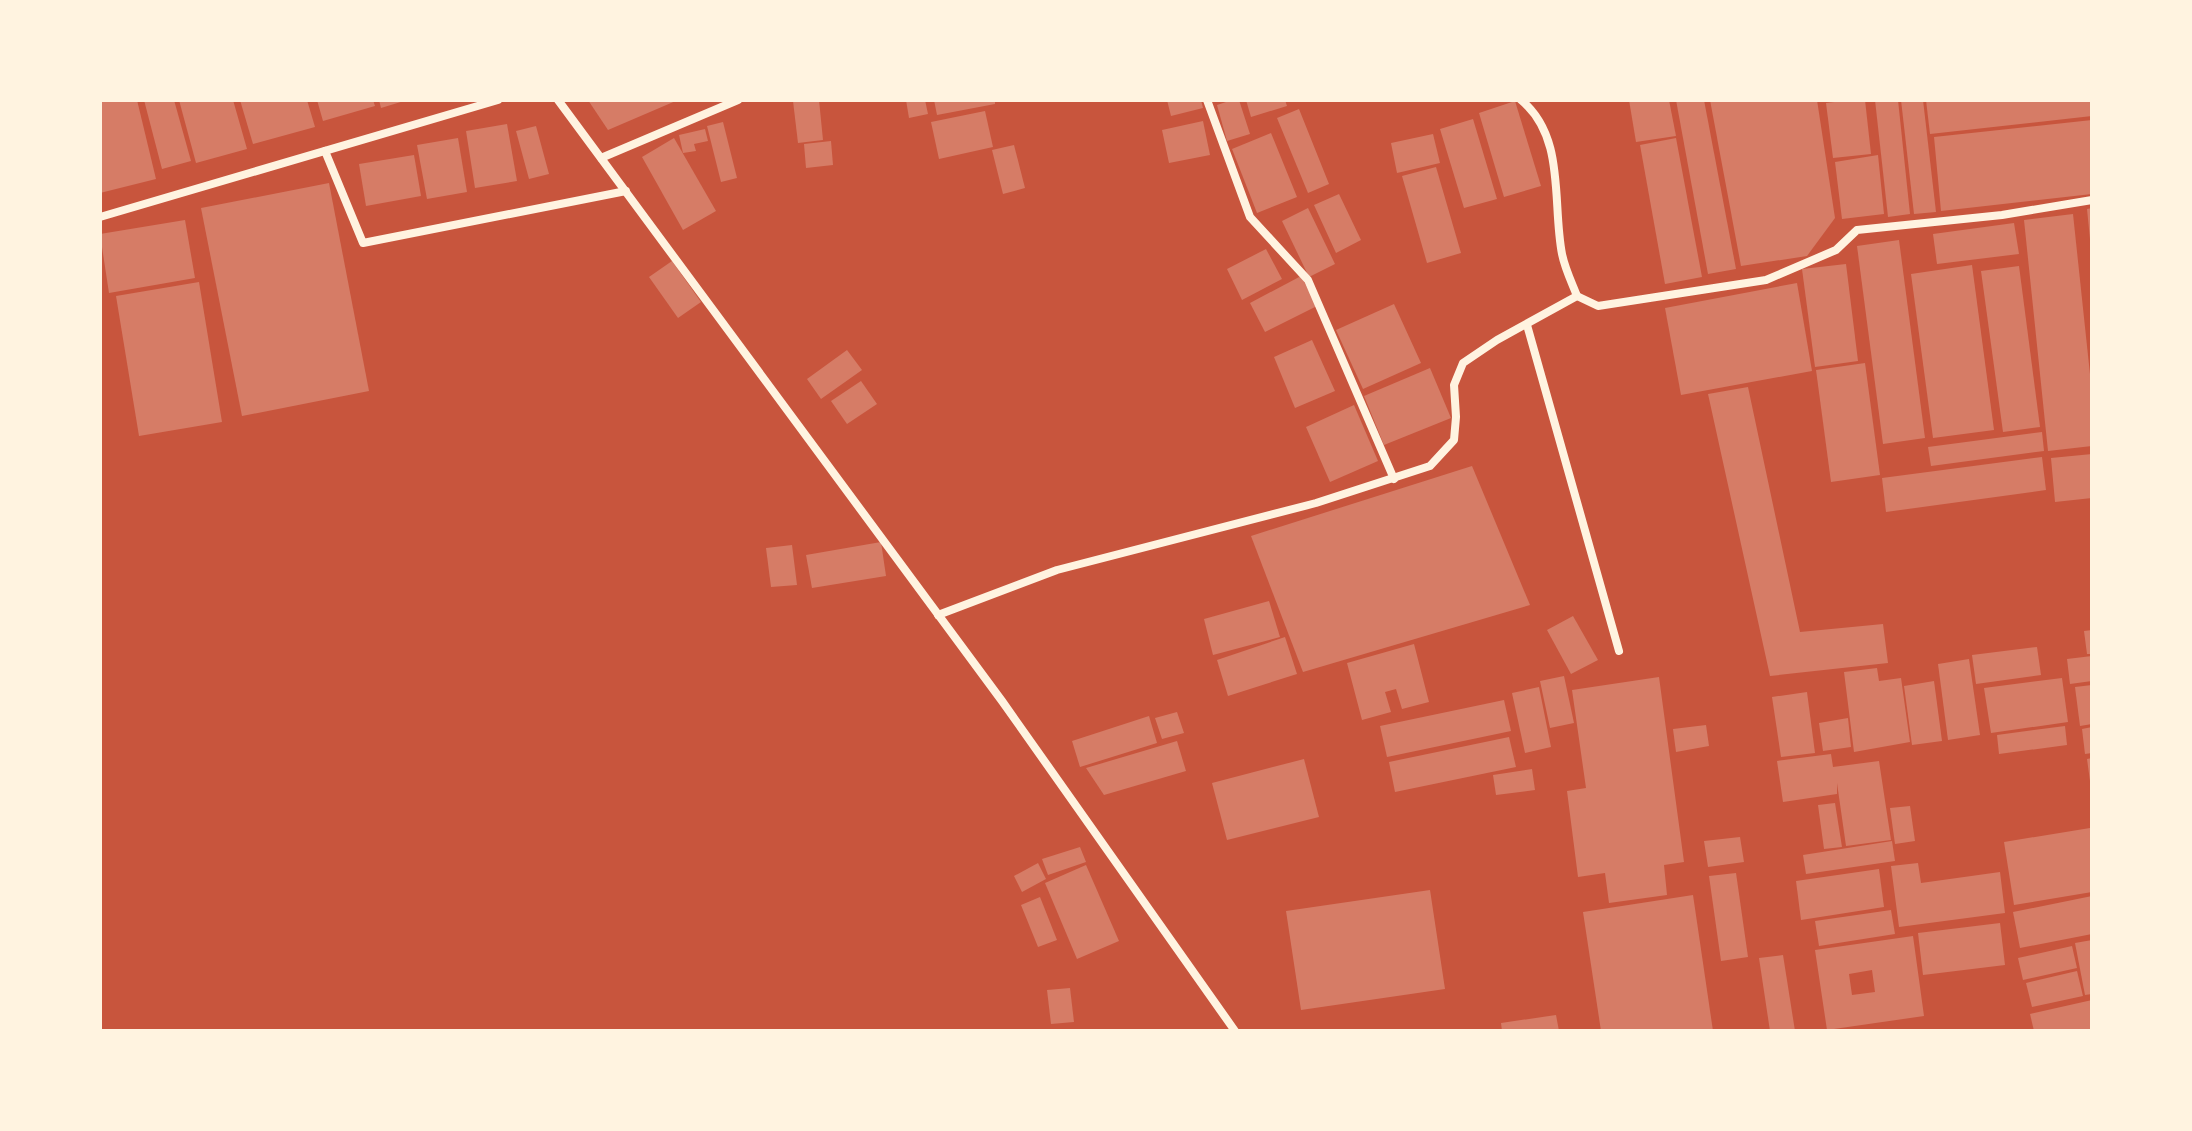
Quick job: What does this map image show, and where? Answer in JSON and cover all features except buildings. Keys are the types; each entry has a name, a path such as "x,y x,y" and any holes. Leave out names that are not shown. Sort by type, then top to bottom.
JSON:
{"street":[{"path":"100,217 498,100"},
{"path":"558,100 938,615 1235,1031"},
{"path":"601,158 738,100"},
{"path":"1207,100 1250,217 1308,280 1394,479"},
{"path":"1521,100 1533,110 1548,140 1555,170 1562,256 1577,296 1598,306 1766,280 1836,250 1857,230 2002,215 2092,200"},
{"path":"1533,110 1537,100"},
{"path":"325,151 363,243 626,191"},
{"path":"938,615 1057,570 1316,503 1430,466 1454,440 1454,385 1463,363 1497,340 1577,296"},
{"path":"1527,325 1619,651"}]}
